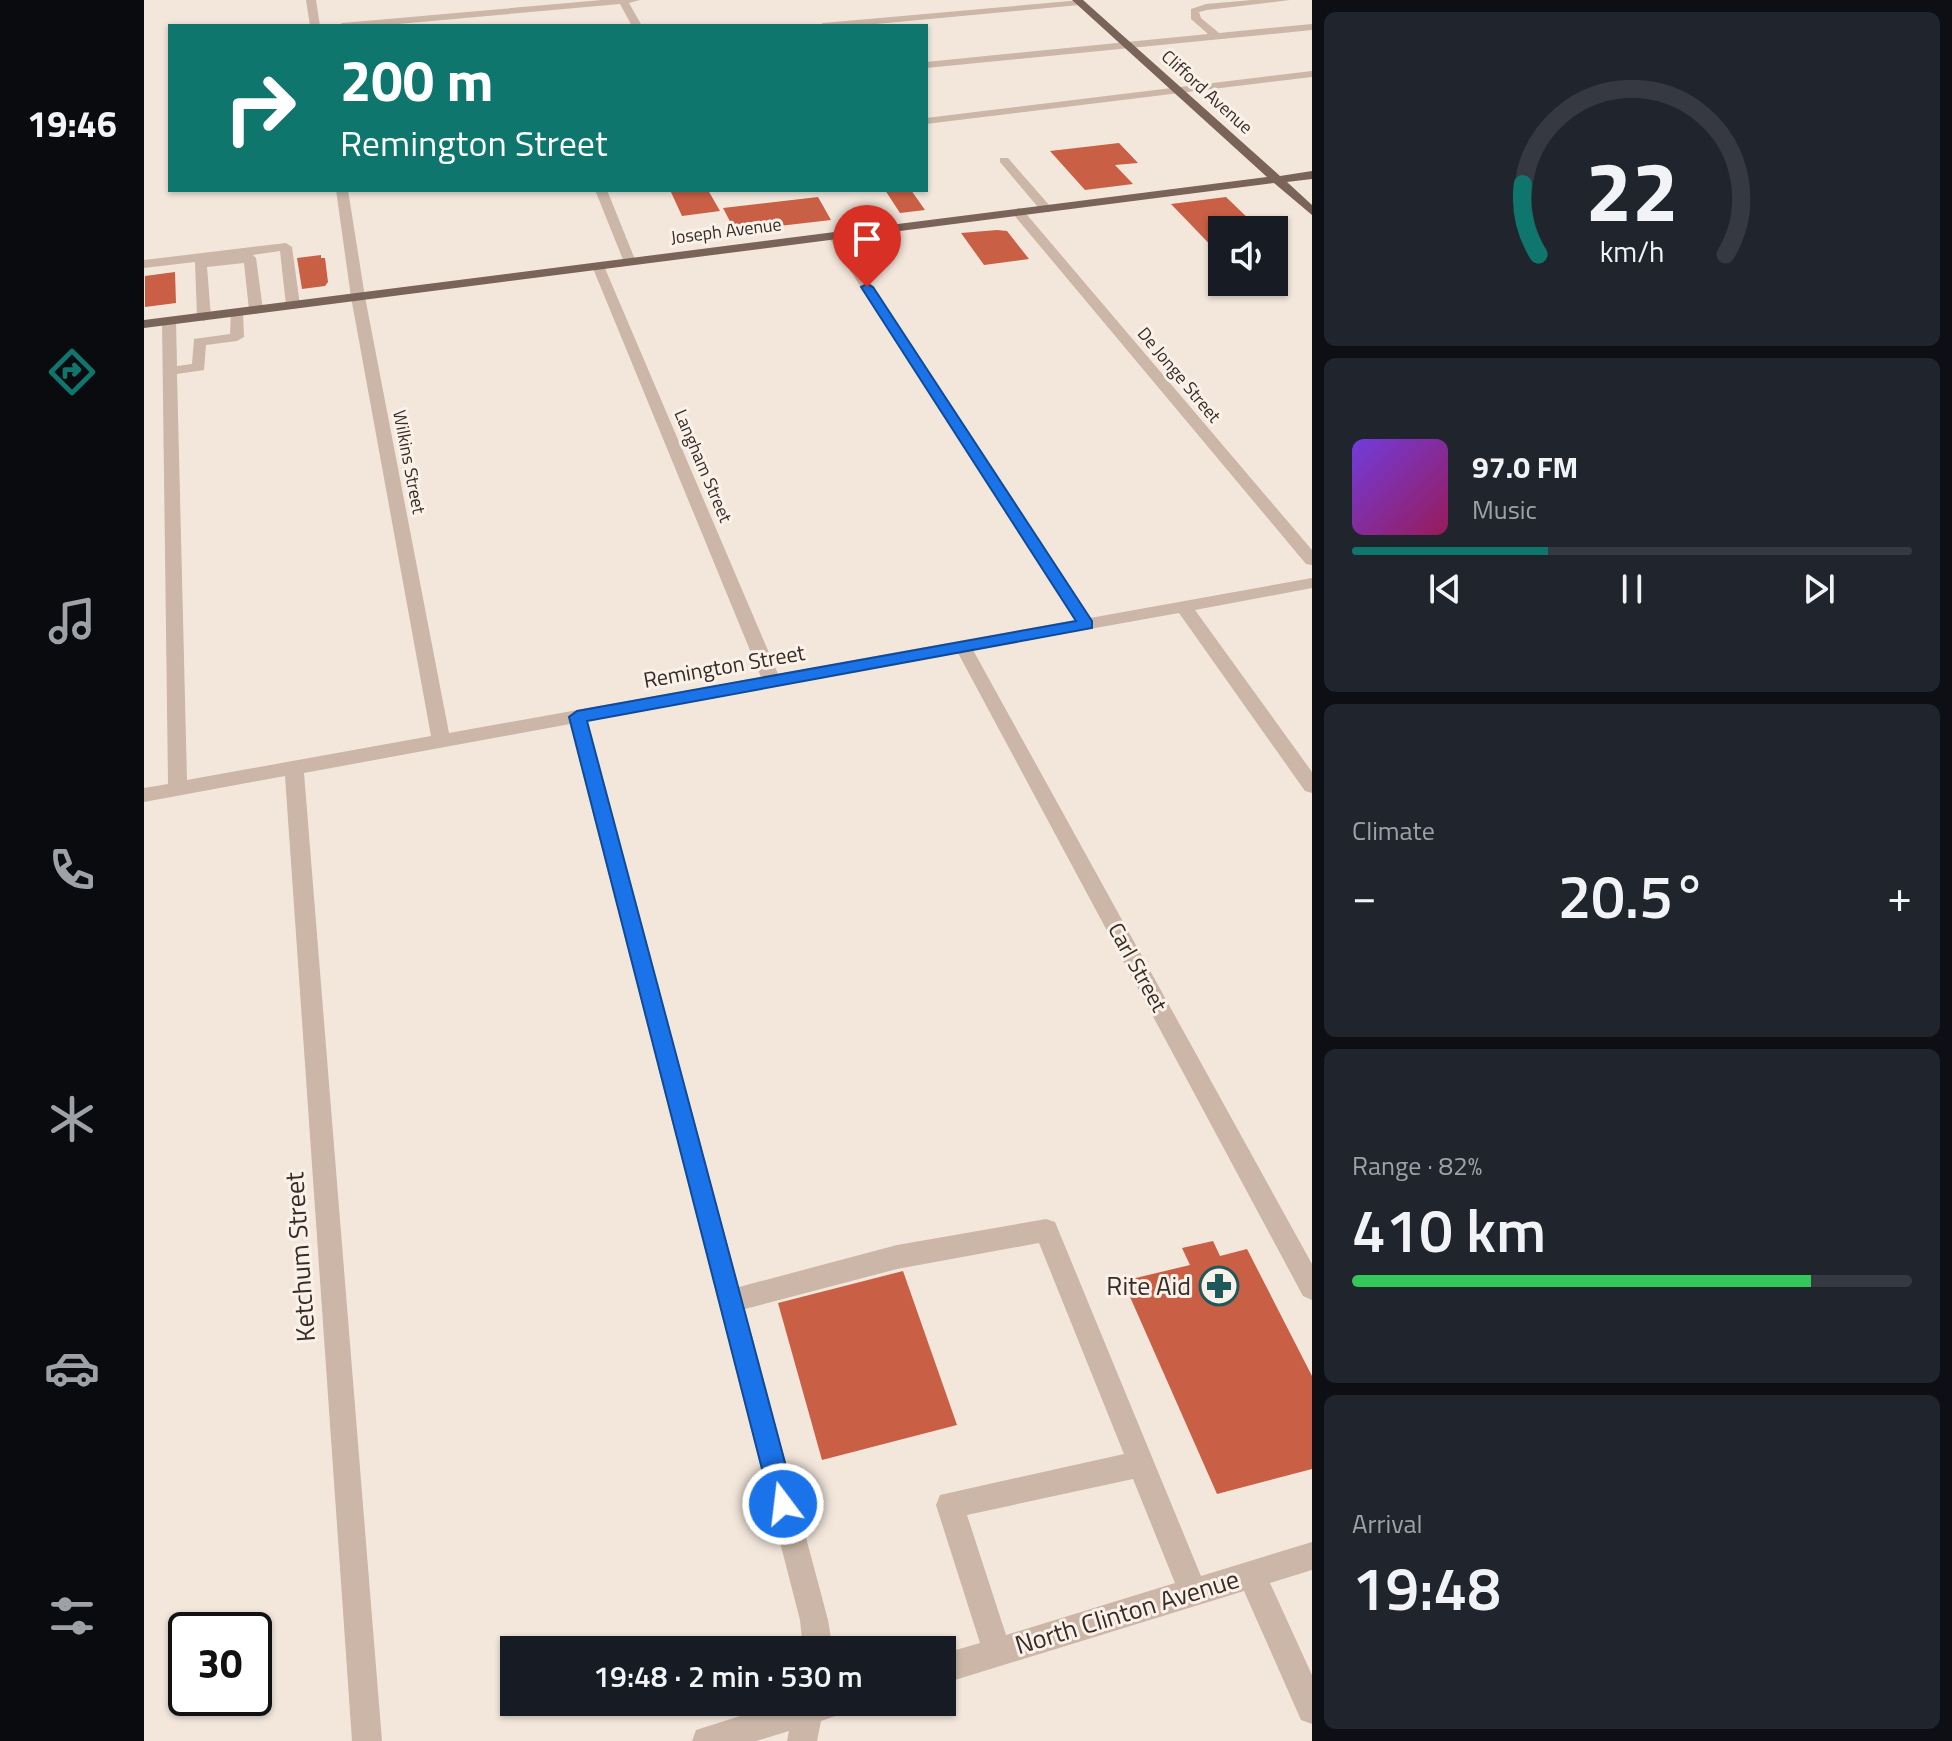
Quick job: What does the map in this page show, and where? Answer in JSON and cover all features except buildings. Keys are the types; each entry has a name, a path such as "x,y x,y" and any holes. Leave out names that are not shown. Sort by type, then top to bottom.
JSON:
{"main road":[{"name":"Clifford Avenue","path":"1078,1 1312,211"},
{"name":"Joseph Avenue","path":"144,324 1312,175"}],"street":[{"path":"311,0 315,24"},
{"path":"357,24 456,11 635,0"},
{"path":"1217,37 1196,19 1194,11 1206,7 1285,0"},
{"path":"623,1 636,24"},
{"path":"843,24 1078,1"},
{"path":"928,65 1312,27"},
{"path":"928,121 1312,74"},
{"path":"1293,76 1302,84"},
{"path":"1004,160 1046,209"},
{"name":"Wilkins Street","path":"342,192 358,297 441,741"},
{"path":"602,192 630,262"},
{"name":"De Jonge Street","path":"1018,212 1312,560"},
{"path":"834,236 1086,624"},
{"path":"144,264 286,247 293,305"},
{"path":"204,317 200,264 250,258 256,310"},
{"name":"Langham Street","path":"598,266 772,681"},
{"path":"170,371 199,367 199,342 237,337 236,313"},
{"path":"169,321 178,789"},
{"name":"Remington Street","path":"144,795 1312,583"},
{"path":"1184,607 1312,786"},
{"name":"Carl Street","path":"963,647 1312,1288"},
{"path":"577,717 816,1636"},
{"name":"Ketchum Street","path":"294,768 367,1741"},
{"path":"730,1301 897,1257 1046,1230 1193,1592"},
{"path":"997,1652 950,1505 1140,1464"},
{"name":"North Clinton Avenue","path":"956,1665 1312,1556"},
{"path":"1251,1574 1312,1709"},
{"path":"707,1741 783,1716"},
{"path":"802,1741 812,1716"}],"place":[{"name":"Rite Aid","path":"1219,1286"}],"route":[{"path":"783,1504 577,717 1086,624 867,287"}]}
